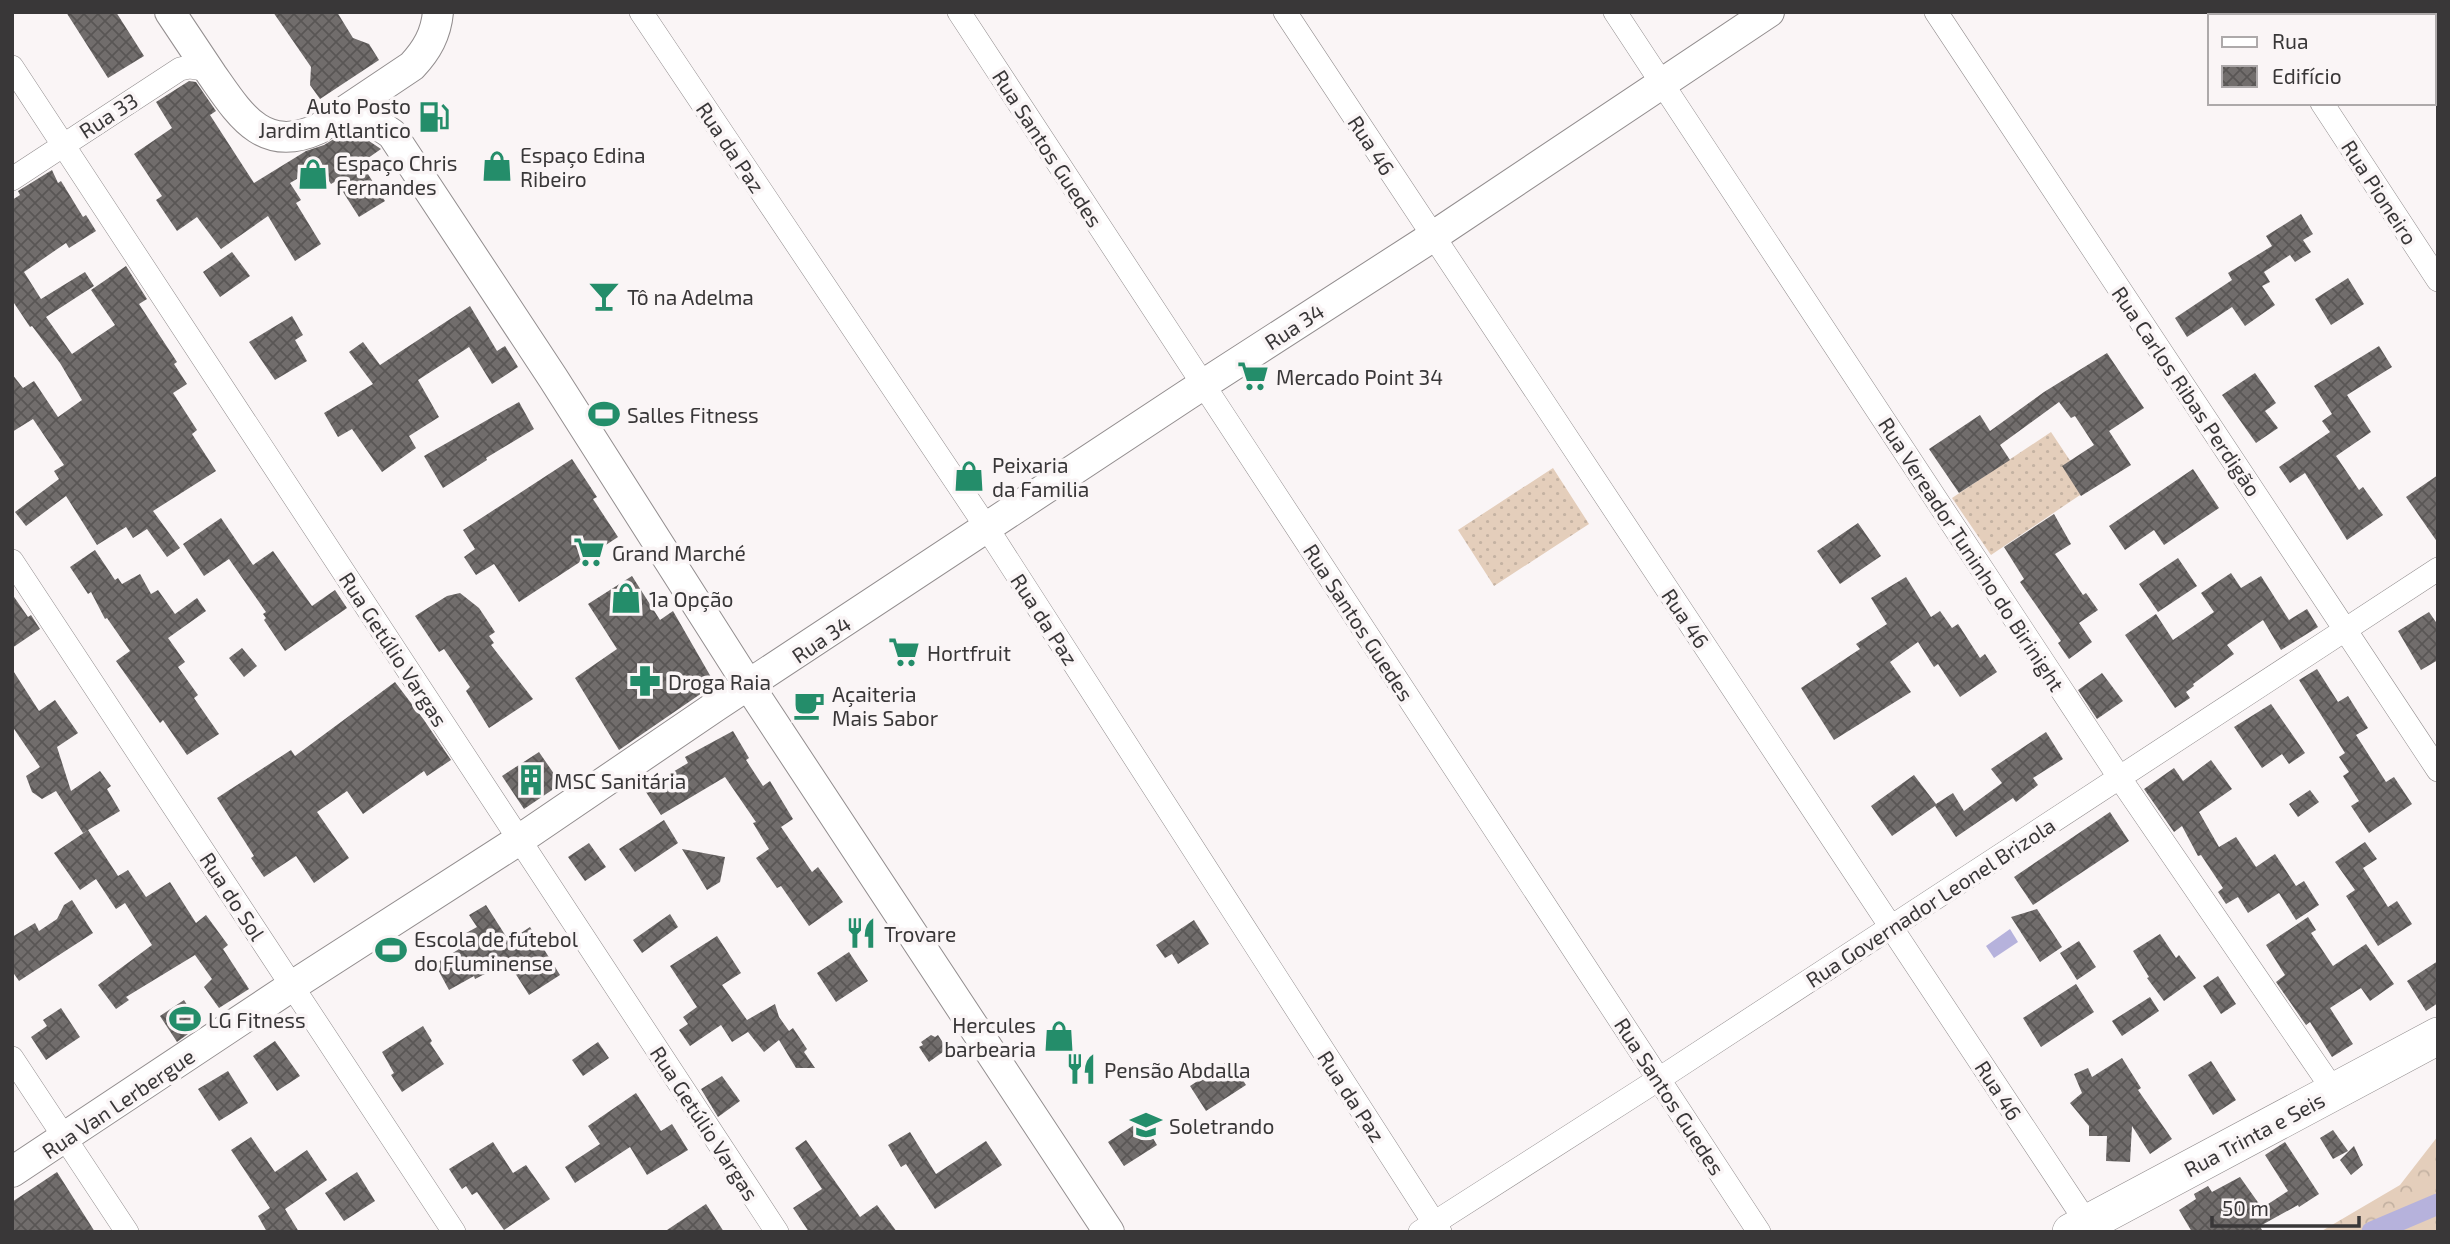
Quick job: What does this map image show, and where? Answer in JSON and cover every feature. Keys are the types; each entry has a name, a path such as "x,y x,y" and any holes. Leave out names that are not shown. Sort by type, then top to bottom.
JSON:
{"main road":[{"name":"Rua Trinta e Seis","path":"2079,1227 2438,1036"}],"street":[{"path":"170,12 244,119 265,133 276,136 297,136 318,129 401,74 428,46 434,34 438,12"},
{"name":"Rua da Paz","path":"641,12 987,528 1431,1229"},
{"name":"Rua Santos Guedes","path":"959,12 1759,1232"},
{"name":"Rua 46","path":"1285,12 1892,928 2079,1227"},
{"name":"Rua Vereador Tuninho do Birinight","path":"1615,12 2119,777 2334,1091"},
{"name":"Rua 34","path":"748,685 1203,384 1432,237 1769,12"},
{"name":"Rua Carlos Ribas Perdigão","path":"1936,12 2438,770"},
{"name":"Rua Getúlio Vargas","path":"12,67 776,1232"},
{"name":"Rua 33","path":"12,178 180,69 189,67 209,70"},
{"path":"392,134 389,103 401,74"},
{"name":"Rua Pioneiro","path":"2323,105 2438,280"},
{"path":"337,116 365,118 392,134 553,377 748,685 1109,1232"},
{"name":"Rua do Sol","path":"12,561 454,1232"},
{"name":"Rua Governador Leonel Brizola","path":"1431,1229 2438,569"},
{"name":"Rua Van Lerbergue","path":"12,1172 292,986 519,840 748,685"},
{"path":"12,1058 127,1232"}],"green space":[{"path":"2051,432 2089,489 1991,555 1952,498"},
{"path":"1553,468 1589,524 1494,586 1458,530"},
{"path":"2438,1136 2438,1232 2320,1232 2400,1185"}],"shaded area":[{"path":"2010,929 2018,942 1994,958 1986,946"}],"building":[{"path":"66,12 116,12 144,56 108,78"},
{"path":"273,12 337,12 353,38 369,44 379,60 320,99 310,85 311,67"},
{"path":"189,81 196,82 216,111 210,115 254,183 306,151 324,145 342,134 350,134 366,139 381,149 361,163 385,201 359,217 336,181 331,184 319,166 290,183 301,200 296,203 321,244 295,261 268,216 221,249 197,217 177,231 156,200 162,196 134,154 172,128 156,102"},
{"path":"52,170 58,183 61,181 83,217 86,215 96,231 69,248 66,243 24,272 41,299 85,272 94,286 46,317 72,354 115,325 91,290 126,266 147,299 139,304 177,362 174,364 187,384 173,393 197,430 192,434 216,471 153,511 180,548 167,557 147,529 133,538 126,527 97,545 66,496 26,526 15,512 59,479 54,471 64,465 33,419 12,432 12,374 23,388 34,381 58,417 82,400 60,363 12,300 12,200 20,195 18,191"},
{"path":"2301,214 2313,234 2303,240 2311,252 2295,262 2290,255 2264,272 2270,282 2262,286 2275,305 2245,326 2232,307 2187,337 2175,318 2232,280 2228,273 2272,246 2266,236"},
{"path":"232,252 250,276 220,297 203,272"},
{"path":"2348,278 2364,304 2331,325 2315,299"},
{"path":"470,306 497,351 505,346 518,367 492,384 469,347 418,380 439,417 409,436 416,448 382,472 352,429 338,437 324,413 373,384 349,352 363,342 380,365"},
{"path":"292,316 303,335 295,340 307,361 275,380 249,342"},
{"path":"2379,346 2392,367 2347,395 2371,432 2336,456 2359,490 2363,487 2383,515 2347,540 2305,473 2290,483 2279,467 2330,432 2322,421 2332,414 2314,386"},
{"path":"2107,353 2144,408 2109,431 2131,465 2081,496 2062,466 2094,445 2075,416 2071,418 2059,402 2000,445 2010,460 1959,493 1929,449 1980,415 1990,431 2044,392"},
{"path":"2255,373 2276,403 2265,411 2278,428 2256,443 2222,395"},
{"path":"519,402 534,429 443,488 424,456"},
{"path":"572,459 597,497 593,499 618,537 519,602 494,564 476,575 464,557 475,549 463,530"},
{"path":"2193,469 2219,508 2164,545 2154,530 2125,550 2109,526"},
{"path":"2438,475 2438,543 2406,497"},
{"path":"2054,514 2071,544 2055,554 2083,595 2086,593 2098,610 2079,623 2092,642 2069,659 2058,643 2061,641 2020,582 2024,579 2004,547"},
{"path":"221,518 253,565 273,551 312,606 335,590 347,608 285,651 264,620 266,618 263,614 266,612 229,559 204,576 183,544"},
{"path":"1858,523 1881,556 1840,584 1817,551"},
{"path":"95,550 115,580 118,578 122,584 140,574 151,594 158,590 175,614 197,598 206,611 168,638 185,662 178,667 198,695 194,698 219,734 187,755 163,720 160,723 116,661 130,651 107,618 105,619 91,592 88,594 70,567"},
{"path":"2178,558 2197,586 2158,612 2139,584"},
{"path":"2231,573 2241,588 2261,576 2289,620 2307,609 2318,627 2281,650 2263,620 2227,645 2234,654 2193,684 2186,692 2190,698 2175,708 2125,635 2156,614 2173,640 2214,612 2201,593"},
{"name":"Droga Raia","path":"632,576 660,620 673,611 715,684 619,750 575,678 617,649 588,604"},
{"path":"1906,577 1931,617 1940,611 1952,628 1958,624 1980,658 1985,654 1997,672 1960,697 1938,664 1934,667 1918,642 1890,662 1911,692 1834,740 1801,688 1860,649 1856,644 1887,624 1871,598"},
{"path":"460,593 479,608 495,632 489,636 494,643 491,645 533,699 489,728 466,691 470,687 444,649 439,652 415,616 447,596"},
{"path":"12,594 40,629 12,648"},
{"path":"2429,612 2438,625 2438,660 2421,670 2398,631"},
{"path":"242,648 257,666 244,677 229,658"},
{"path":"12,669 39,711 55,700 78,733 57,747 71,791 100,771 111,786 107,789 120,811 83,833 56,791 42,799 32,792 26,776 40,767 12,726"},
{"path":"2317,669 2338,702 2348,696 2368,728 2356,735 2386,782 2394,777 2412,804 2369,833 2351,806 2359,801 2343,776 2349,772 2339,757 2345,753 2299,680"},
{"path":"2102,673 2123,701 2097,719 2078,690"},
{"path":"395,682 451,760 427,776 424,771 363,814 347,791 317,812 349,858 314,883 296,856 264,877 251,858 254,856 217,798 291,750 295,756"},
{"path":"2271,704 2305,753 2289,764 2282,754 2262,768 2234,727"},
{"path":"733,731 749,758 746,760 763,786 770,781 793,819 781,827 812,872 818,867 843,902 809,926 781,886 777,888 756,858 769,849 753,823 756,822 725,777 661,815 644,789 688,763 685,757"},
{"path":"2046,732 2063,759 2033,778 2038,785 2016,802 2013,798 1956,837 1935,806 1892,836 1871,806 1914,775 1936,804 1953,793 1964,811 2002,783 1991,769"},
{"name":"MSC Sanitária","path":"539,752 561,784 524,809 502,776"},
{"path":"2211,760 2232,789 2199,812 2219,847 2236,837 2256,867 2275,854 2296,886 2304,881 2319,905 2296,920 2279,893 2248,913 2238,897 2226,904 2218,892 2223,888 2201,855 2198,856 2182,826 2174,832 2144,789 2174,768 2183,781"},
{"path":"2310,790 2319,802 2298,817 2289,804"},
{"path":"2110,812 2129,841 2033,905 2014,877"},
{"path":"664,820 678,843 635,872 619,849"},
{"path":"88,830 118,876 128,870 146,897 170,882 196,923 206,915 228,945 223,949 249,989 219,1008 204,987 212,979 195,955 126,997 129,1000 116,1009 98,985 152,945 125,903 116,909 96,879 80,890 54,853"},
{"path":"2365,842 2377,859 2363,868 2388,907 2397,901 2412,924 2378,946 2346,896 2355,890 2335,862"},
{"path":"589,843 606,867 585,881 568,857"},
{"path":"682,849 725,857 720,882 707,890"},
{"path":"72,900 93,933 19,981 12,971 12,937 35,923 39,931 57,919 64,905"},
{"path":"486,905 509,941 530,927 560,975 529,995 508,962 449,990 435,964 464,946 459,937 477,927 469,915"},
{"path":"2037,909 2062,947 2040,962 2011,917"},
{"path":"670,914 678,927 642,953 633,940"},
{"path":"2308,917 2316,930 2311,933 2333,966 2366,944 2394,984 2370,1001 2361,988 2330,1008 2353,1044 2332,1057 2310,1022 2306,1025 2276,982 2285,975 2266,945"},
{"path":"1194,920 1209,944 1178,964 1172,954 1165,958 1156,945"},
{"path":"2160,934 2176,958 2179,955 2196,978 2164,1001 2147,978 2149,977 2133,951"},
{"path":"717,936 741,973 722,985 747,1020 775,1004 779,1017 789,1031 793,1028 807,1049 804,1052 815,1068 796,1068 779,1040 764,1052 748,1032 732,1042 721,1025 690,1046 679,1030 688,1024 683,1017 697,1007 670,966"},
{"path":"2079,941 2096,967 2077,980 2060,953"},
{"path":"849,952 868,981 836,1002 817,973"},
{"path":"2438,961 2438,1003 2426,1011 2407,981"},
{"path":"2218,976 2236,1004 2221,1014 2203,986"},
{"path":"2076,984 2094,1012 2041,1047 2023,1018"},
{"path":"2150,997 2159,1011 2122,1036 2112,1021"},
{"name":"LG Fitness","path":"184,1000 200,1026 187,1030 188,1034 177,1042 160,1016"},
{"path":"61,1008 80,1037 46,1060 31,1037 47,1026 43,1020"},
{"path":"423,1026 444,1064 402,1092 391,1075 394,1073 382,1052"},
{"path":"931,1035 938,1035 947,1049 929,1062 919,1047 923,1045 921,1042"},
{"path":"275,1041 300,1076 277,1091 253,1056"},
{"path":"598,1042 609,1058 583,1076 572,1060"},
{"path":"2122,1058 2141,1088 2138,1090 2172,1139 2150,1154 2132,1126 2130,1162 2106,1161 2107,1136 2089,1136 2089,1126 2070,1103 2082,1093 2074,1074 2088,1068 2092,1077"},
{"path":"1230,1060 1246,1085 1206,1111 1190,1086"},
{"path":"2211,1061 2236,1100 2213,1115 2188,1075"},
{"path":"228,1071 248,1103 219,1121 198,1089"},
{"path":"722,1076 740,1101 718,1117 701,1089"},
{"path":"636,1093 661,1131 672,1124 688,1150 647,1175 630,1147 575,1183 565,1167 600,1144 588,1126"},
{"path":"1142,1120 1157,1145 1124,1166 1108,1142"},
{"path":"2333,1130 2348,1151 2333,1159 2320,1138"},
{"path":"910,1132 936,1174 986,1141 1002,1165 935,1209 906,1164 901,1167 888,1145"},
{"path":"251,1137 275,1172 307,1150 327,1180 285,1209 299,1232 267,1232 258,1216 270,1208 231,1150"},
{"path":"806,1140 860,1217 877,1205 897,1232 809,1232 793,1208 822,1189 795,1148"},
{"path":"493,1142 513,1173 526,1165 550,1199 504,1230 477,1192 472,1195 466,1186 462,1189 449,1169"},
{"path":"2285,1142 2319,1194 2260,1226 2263,1232 2192,1232 2179,1210 2196,1199 2194,1194 2208,1186 2212,1192 2240,1177 2262,1208 2288,1191 2265,1155"},
{"path":"2354,1146 2363,1165 2351,1175 2340,1160"},
{"path":"57,1172 95,1232 12,1232 12,1202"},
{"path":"357,1172 375,1201 344,1221 325,1193"},
{"path":"706,1204 724,1232 664,1232"}],"waterway":[{"path":"2372,1232 2438,1204"}],"place":[{"name":"Auto Posto Jardim Atlantico","path":"434,117"},
{"name":"Espaço Edina Ribeiro","path":"497,166"},
{"name":"Espaço Chris Fernandes","path":"313,174"},
{"name":"Tô na Adelma","path":"604,296"},
{"name":"Mercado Point 34","path":"1253,376"},
{"name":"Salles Fitness","path":"604,414"},
{"name":"Peixaria da Familia","path":"969,476"},
{"name":"Grand Marché","path":"589,552"},
{"name":"1a Opção","path":"626,598"},
{"name":"Hortfruit","path":"904,652"},
{"name":"Droga Raia","path":"645,681"},
{"name":"Açaiteria Mais Sabor","path":"809,705"},
{"name":"MSC Sanitária","path":"531,780"},
{"name":"Trovare","path":"861,933"},
{"name":"Escola de futebol do Fluminense","path":"391,950"},
{"name":"LG Fitness","path":"185,1019"},
{"name":"Hercules barbearia","path":"1059,1036"},
{"name":"Pensão Abdalla","path":"1081,1069"},
{"name":"Soletrando","path":"1146,1125"}]}
